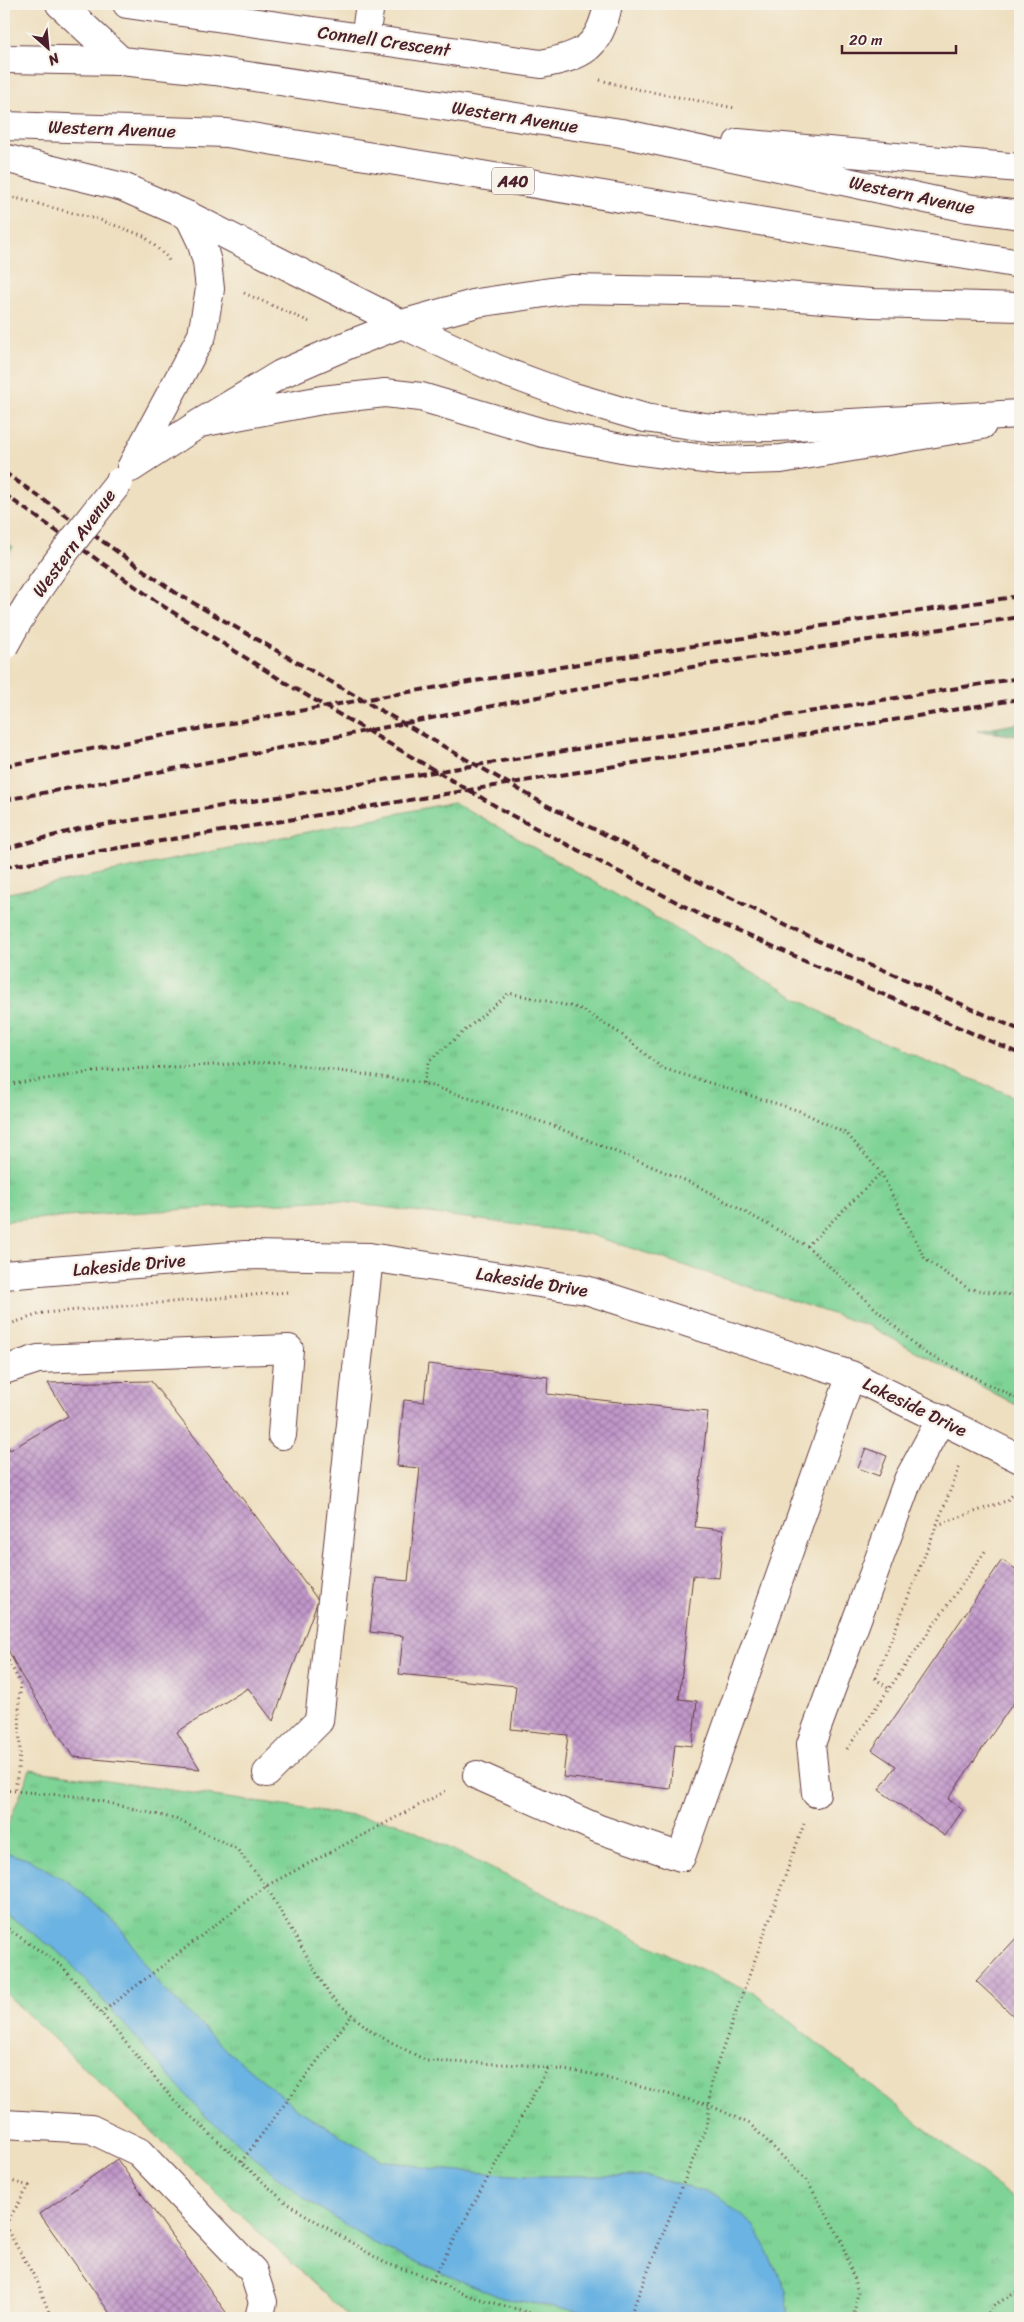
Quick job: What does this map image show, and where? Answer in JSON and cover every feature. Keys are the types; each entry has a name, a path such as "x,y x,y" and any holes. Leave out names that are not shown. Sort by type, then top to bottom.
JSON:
{"main road":[{"path":"60,4 121,61"},
{"name":"Connell Crescent","path":"127,4 541,64 569,59 597,39 604,23 608,4"},
{"path":"365,39 370,4"},
{"name":"Western Avenue","path":"4,59 121,61 215,71 622,133 968,208 1020,215"},
{"name":"Western Avenue","path":"4,126 227,133 1020,264"},
{"path":"622,133 1020,168"},
{"path":"4,158 122,187 189,216 402,324 497,369 570,396 645,418 712,428 1020,414"},
{"name":"Western Avenue","path":"4,646 29,604 78,535 125,475 202,335 210,289 207,262 201,241 189,216"},
{"name":"Western Avenue","path":"125,475 200,423 281,374 402,324 478,303 571,289 737,292 872,304 1020,307"},
{"name":"Western Avenue","path":"200,423 322,400 385,393 421,397 543,432 627,449 720,461 781,459 1020,419"},
{"name":"Lakeside Drive","path":"7,1276 245,1255 369,1256 586,1290 851,1375 1020,1460"},
{"path":"267,1773 319,1721 369,1256"},
{"path":"4,1370 38,1359 289,1349 282,1435"},
{"path":"477,1775 599,1829 681,1857 851,1375"},
{"path":"816,1793 811,1744 908,1480 941,1419"},
{"path":"4,2124 91,2129 139,2152 253,2271 263,2302 259,2318"}],"path":[{"path":"569,59 579,70 603,82 741,109"},
{"path":"4,196 100,220 144,236 167,257 170,265"},
{"path":"237,289 313,323"},
{"path":"423,1083 430,1060 509,993 579,1008 621,1034 662,1068 800,1110 847,1134 881,1173 925,1260 969,1289 1020,1296"},
{"path":"4,1085 107,1070 278,1062 423,1083 551,1125 694,1184 807,1246 923,1352 1020,1400"},
{"path":"807,1246 881,1173"},
{"path":"4,1326 43,1313 157,1305 289,1292"},
{"path":"876,1678 972,1435"},
{"path":"937,1525 1006,1501 1020,1488"},
{"path":"628,2318 708,2122 711,2081 722,2056 729,2028 816,1793 986,1550"},
{"path":"4,1652 20,1685 20,1755 15,1791"},
{"path":"101,2013 266,1886 477,1775"},
{"path":"4,1790 84,1797 176,1819 237,1848 266,1886 330,1996 372,2032 427,2061 548,2068 592,2074 709,2105 750,2124 807,2182 842,2241 858,2293 854,2318"},
{"path":"4,1926 63,1967 175,2102 286,2203 385,2262 466,2294 548,2318"},
{"path":"241,2162 352,2015"},
{"path":"432,2280 548,2068"},
{"path":"4,2179 29,2186 4,2227 38,2283 51,2318"},
{"path":"986,2318 994,2305 1020,2290"}],"green space":[{"path":"4,539 13,547 4,560"},
{"path":"1020,723 1020,736 977,731"},
{"path":"454,802 849,1028 1020,1099 1020,1407 869,1326 588,1234 329,1200 4,1221 4,894"},
{"path":"30,1770 396,1822 667,1954 754,1993 1020,2204 1020,2318 350,2318 4,1992 4,1835"}],"water":[{"path":"4,1852 30,1860 70,1883 117,1923 161,1986 226,2050 303,2113 381,2160 435,2169 527,2176 647,2176 716,2195 755,2226 786,2291 789,2318 620,2318 502,2298 378,2246 302,2197 204,2115 65,1957 4,1912"}],"building":[{"path":"428,1364 548,1377 547,1394 708,1412 695,1527 724,1530 719,1578 693,1575 679,1699 697,1701 692,1746 675,1744 670,1789 563,1777 568,1735 511,1729 516,1686 399,1674 403,1636 370,1632 376,1578 408,1581 420,1468 397,1466 404,1400 424,1402"},
{"path":"151,1381 318,1600 273,1721 248,1688 177,1732 200,1769 73,1757 21,1675 4,1642 4,1440 10,1450 68,1416 48,1383"},
{"path":"866,1448 887,1456 879,1476 858,1468"},
{"path":"1002,1560 1020,1572 1020,1693 948,1799 963,1810 945,1836 879,1790 896,1766 872,1750"},
{"path":"1020,1934 1020,2022 976,1981"},
{"path":"117,2159 230,2318 101,2318 109,2312 40,2214"}],"railway":[{"path":"4,472 176,593 546,805 809,937 1020,1030"},
{"path":"4,494 163,606 289,685 511,815 703,916 1020,1054"},
{"path":"4,766 384,696 1020,596"},
{"path":"4,800 153,773 685,668 1020,617"},
{"path":"4,849 78,829 1020,678"},
{"path":"4,867 1020,699"}]}
